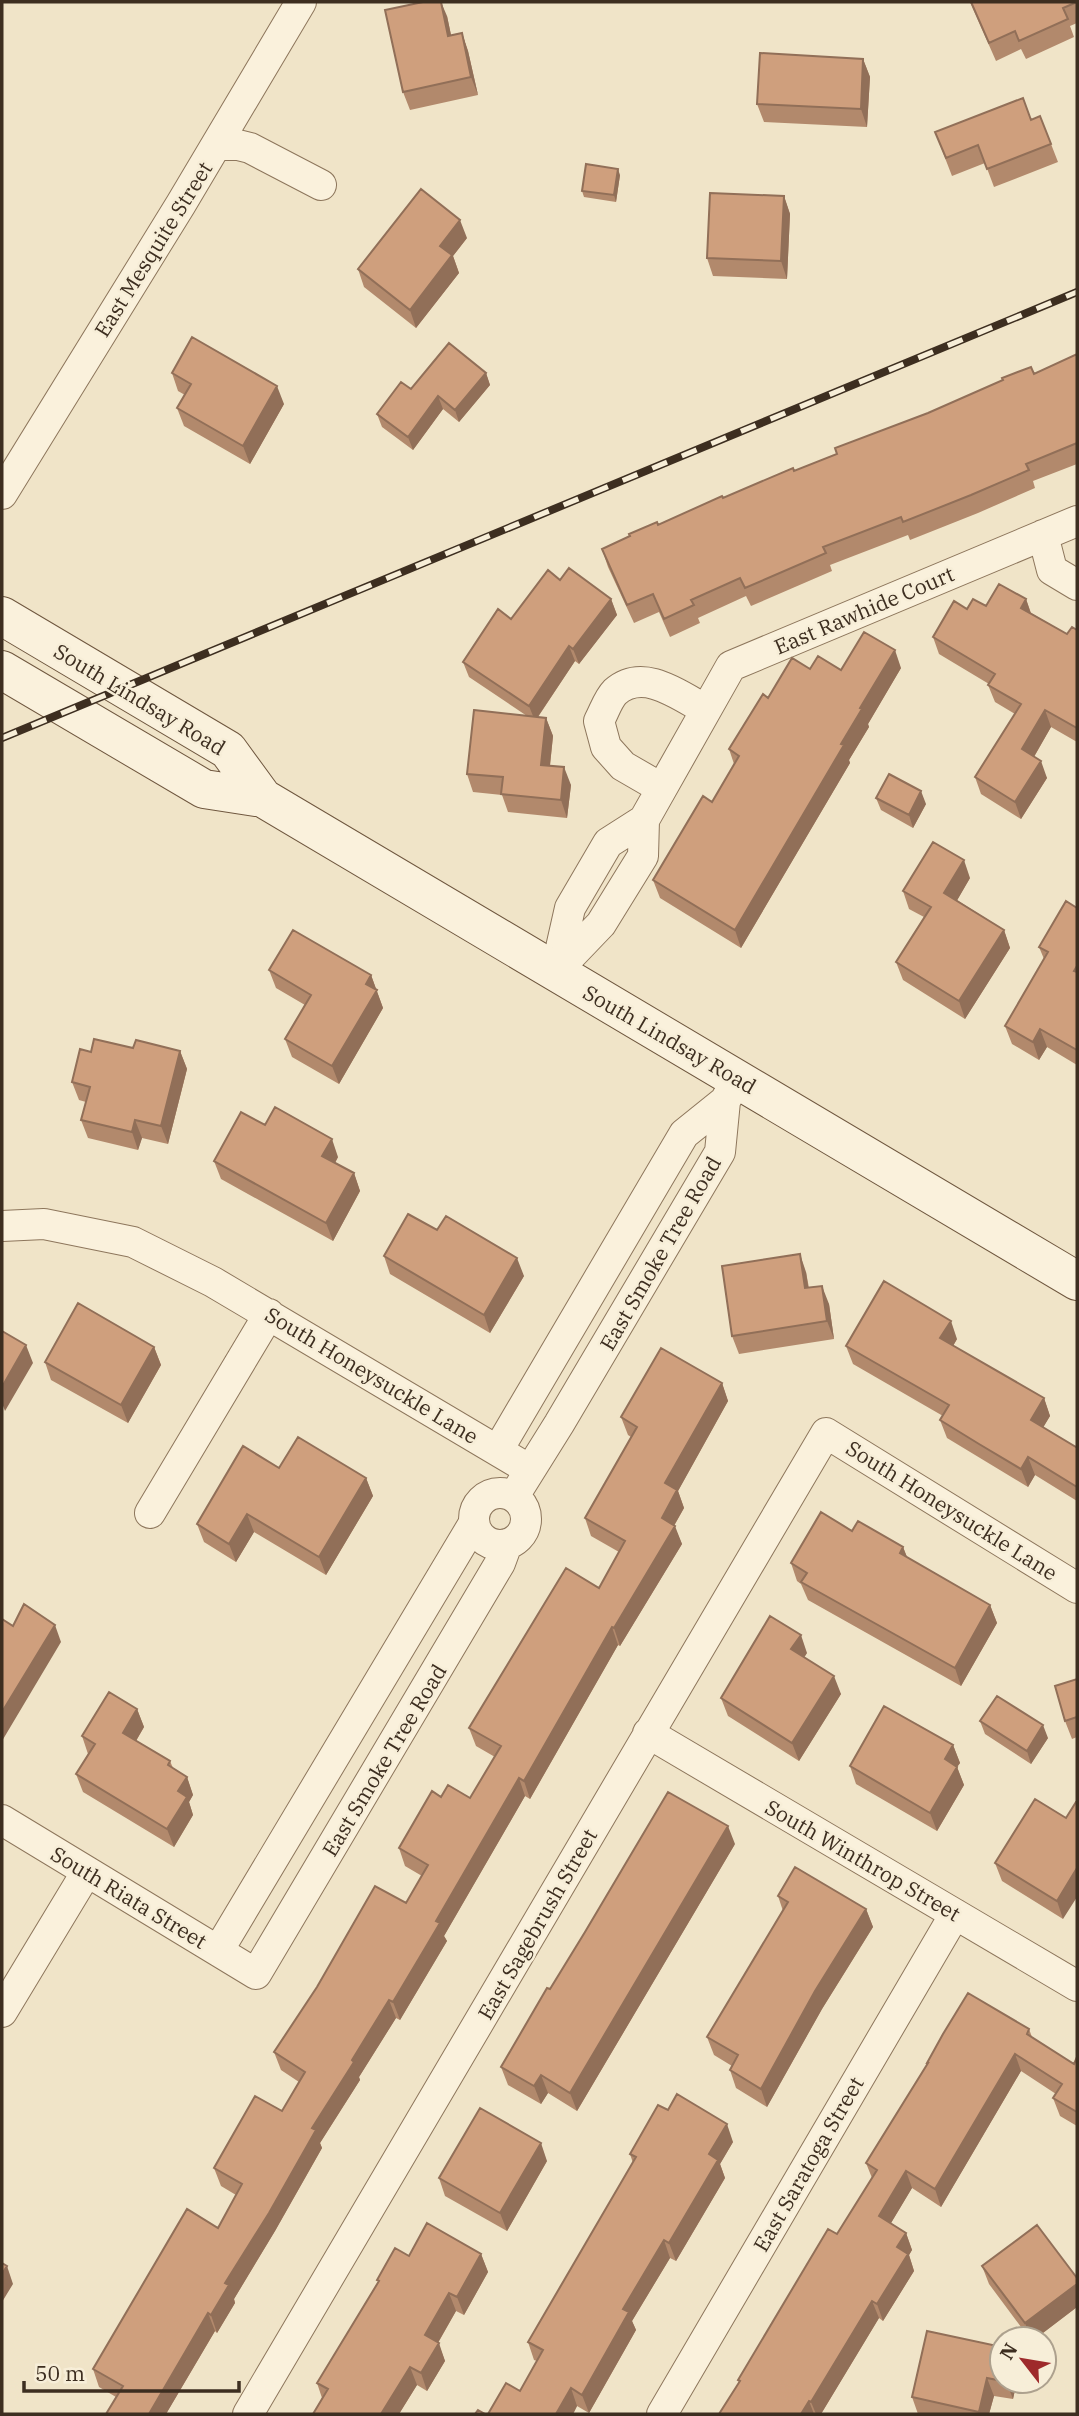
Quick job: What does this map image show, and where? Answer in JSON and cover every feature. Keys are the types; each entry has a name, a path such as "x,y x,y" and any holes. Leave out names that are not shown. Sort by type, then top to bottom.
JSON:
{"main road":[{"name":"South Lindsay Road","path":"2,617 228,750 263,798"},
{"name":"South Lindsay Road","path":"2,670 204,789 263,798 555,972 731,1090 1077,1281"}],"street":[{"name":"East Mesquite Street","path":"2,494 302,2"},
{"path":"217,145 250,148 321,185"},
{"name":"East Rawhide Court","path":"555,972 570,908 576,897 608,843 644,820 731,666 1077,521"},
{"path":"1043,535 1052,570 1077,585"},
{"path":"661,788 623,766 606,747 599,721 614,694 631,682 656,683 706,710"},
{"name":"East Smoke Tree Road","path":"498,1450 684,1134 731,1090"},
{"name":"East Smoke Tree Road","path":"513,1496 559,1424 720,1152 731,1090"},
{"name":"South Honeysuckle Lane","path":"2,1226 44,1224 133,1242 269,1314 530,1470"},
{"path":"150,1513 269,1314"},
{"name":"South Honeysuckle Lane","path":"827,1433 1077,1588"},
{"name":"East Sagebrush Street","path":"248,2414 827,1433"},
{"path":"218,1951 474,1524 477,1507 482,1500 497,1493 513,1496 520,1502 526,1518 522,1534 507,1544 491,1543 483,1539 474,1524"},
{"name":"East Smoke Tree Road","path":"256,1974 429,1685 500,1563 507,1544"},
{"path":"390,1662 429,1685"},
{"name":"South Winthrop Street","path":"648,1733 1077,1986"},
{"path":"341,1745 380,1767"},
{"name":"South Riata Street","path":"2,1820 256,1974"},
{"path":"2,2012 86,1873"},
{"name":"East Saratoga Street","path":"662,2414 955,1914"}],"building":[{"path":"423,2 441,2 448,36 462,33 471,77 403,92 385,10"},
{"path":"971,2 1077,2 1063,8 1068,19 1019,41 1015,31 989,43"},
{"path":"760,53 863,59 861,109 757,104"},
{"path":"1023,98 1031,120 1040,116 1051,144 987,169 978,145 946,158 935,132"},
{"path":"586,164 618,169 614,195 582,191"},
{"path":"421,189 460,220 440,246 452,255 410,310 358,269"},
{"path":"710,193 784,196 781,261 707,258"},
{"path":"192,337 277,386 243,446 177,408 191,384 172,373"},
{"path":"449,343 486,373 455,410 438,396 408,437 377,414 401,382 411,389"},
{"path":"1077,354 1077,443 1026,464 1029,470 903,522 901,517 823,547 826,553 745,588 740,578 691,600 694,605 664,619 653,594 627,605 602,549 657,522 658,525 722,496 723,498 793,468 794,471 837,454 835,448 928,413 1003,380 1002,378 1031,367 1034,374"},
{"path":"569,568 611,599 573,649 569,646 529,706 463,662 498,609 511,619 548,570 560,580"},
{"path":"999,584 1026,599 1021,608 1067,634 1072,627 1077,630 1077,728 1045,710 1022,749 1041,761 1015,802 975,777 1021,704 988,685 995,674 933,637 954,601 967,609 973,599 986,606"},
{"path":"864,632 895,650 860,708 862,709 841,744 844,745 735,930 653,880 703,796 712,802 739,756 729,749 763,694 768,698 792,658 810,669 818,656 841,670"},
{"path":"474,710 546,718 541,765 564,767 561,800 501,794 503,777 467,774"},
{"path":"889,774 921,791 909,815 876,798"},
{"path":"933,842 964,860 944,893 1004,930 959,1001 896,962 931,907 903,891"},
{"path":"1066,901 1077,908 1077,966 1074,971 1077,972 1077,1050 1040,1029 1033,1042 1005,1026 1048,952 1039,947"},
{"path":"293,930 371,975 366,984 377,990 332,1066 285,1039 311,995 269,970"},
{"path":"94,1039 133,1048 136,1040 180,1051 161,1126 135,1120 132,1132 81,1120 90,1087 72,1082 80,1049 91,1052"},
{"path":"275,1107 332,1139 322,1156 354,1173 326,1223 214,1161 241,1112 265,1125"},
{"path":"408,1214 437,1230 446,1216 517,1258 484,1315 384,1256"},
{"path":"800,1254 805,1288 822,1286 827,1321 732,1336 722,1266"},
{"path":"884,1281 951,1321 940,1338 1044,1398 1031,1420 1077,1446 1077,1487 1028,1457 1021,1469 979,1444 940,1420 949,1405 846,1346"},
{"path":"78,1303 154,1347 121,1405 45,1362"},
{"path":"2,1331 26,1345 2,1387"},
{"path":"661,1348 722,1383 665,1483 677,1490 662,1518 675,1526 614,1628 612,1627 524,1781 519,1778 436,1921 440,1923 393,2002 389,2000 352,2060 354,2062 312,2128 316,2130 269,2213 225,2283 229,2285 211,2315 208,2313 149,2414 106,2414 123,2386 93,2369 187,2209 218,2228 242,2184 214,2168 255,2096 282,2111 305,2072 274,2052 317,1987 375,1886 406,1903 428,1865 399,1848 432,1791 441,1797 448,1785 470,1798 501,1746 469,1728 566,1568 599,1588 625,1541 585,1518 637,1427 621,1417"},
{"path":"298,1437 366,1478 319,1557 247,1514 229,1544 197,1524 243,1446 279,1468"},
{"path":"821,1512 852,1531 858,1521 903,1547 900,1553 990,1605 955,1668 801,1582 807,1573 791,1563"},
{"path":"24,1604 55,1625 2,1712 2,1619 13,1626"},
{"path":"770,1616 801,1635 791,1649 834,1676 792,1743 721,1698"},
{"path":"1077,1679 1077,1717 1065,1721 1055,1686"},
{"path":"109,1692 137,1709 123,1733 170,1761 168,1765 187,1777 178,1791 187,1797 167,1829 76,1774 95,1744 82,1736"},
{"path":"997,1696 1043,1725 1027,1751 980,1721"},
{"path":"884,1706 953,1745 945,1759 957,1767 930,1813 850,1766"},
{"path":"668,1792 728,1826 570,2093 541,2075 534,2086 501,2067"},
{"path":"1035,1799 1066,1818 1077,1802 1077,1868 1057,1901 995,1863"},
{"path":"795,1867 866,1909 815,1991 761,2089 730,2070 738,2055 707,2037 788,1902 778,1896"},
{"path":"968,1993 1029,2029 1027,2034 1074,2064 1077,2057 1077,2112 1053,2098 1062,2084 1015,2054 935,2189 906,2171 879,2216 906,2233 897,2247 908,2254 877,2304 872,2301 811,2402 809,2401 801,2414 719,2414 828,2229 837,2234 877,2170 866,2163"},
{"path":"677,2094 727,2124 709,2154 718,2160 669,2243 664,2240 623,2309 629,2312 582,2395 571,2388 556,2414 488,2414 506,2383 520,2391 543,2350 528,2342 636,2157 630,2154 658,2105 668,2110"},
{"path":"480,2108 541,2143 500,2213 439,2178"},
{"path":"427,2223 481,2254 457,2297 449,2293 425,2335 439,2343 421,2373 410,2367 381,2414 313,2414 328,2389 317,2383 379,2281 377,2280 395,2248 409,2256"},
{"path":"1037,2225 1077,2278 1077,2284 1025,2323 982,2266"},
{"path":"927,2331 988,2344 988,2378 979,2412 912,2397"}],"railway":[{"path":"2,738 1077,292"}]}
